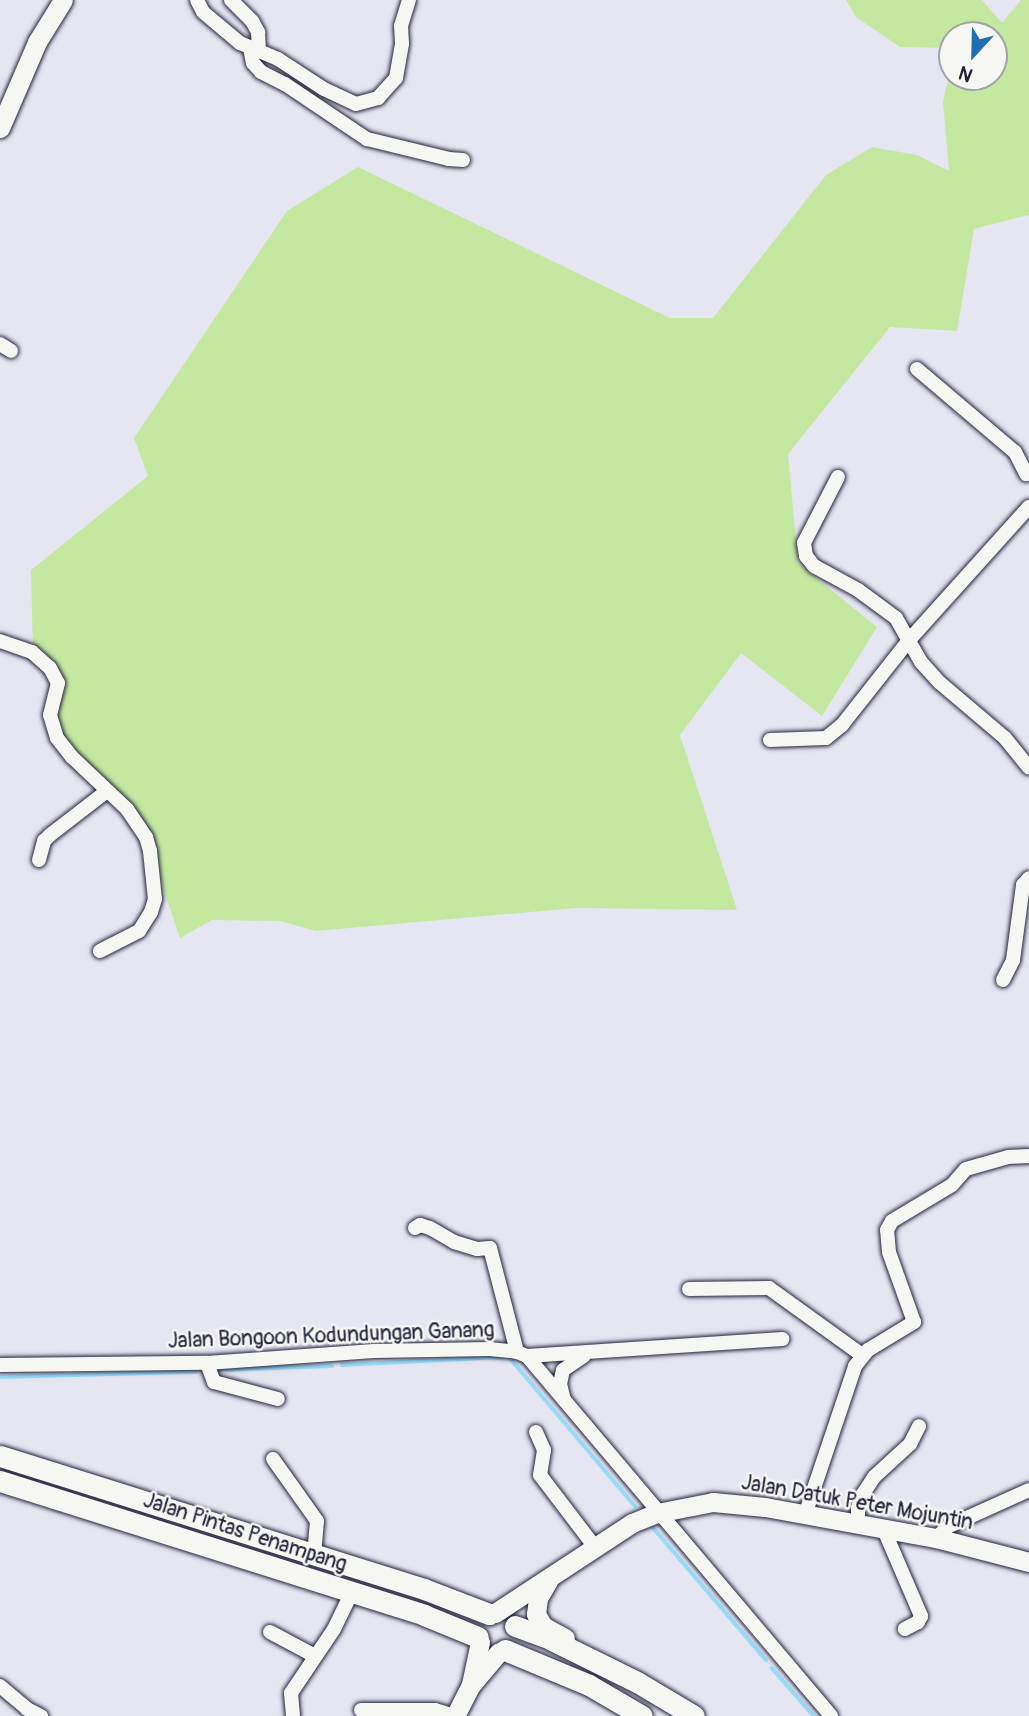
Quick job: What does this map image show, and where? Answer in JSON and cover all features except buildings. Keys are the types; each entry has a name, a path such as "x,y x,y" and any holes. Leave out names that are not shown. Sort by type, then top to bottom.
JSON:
{"main road":[{"path":"0,128 6,95 63,0"},
{"name":"Jalan Pintas Penampang","path":"0,1456 424,1589 492,1614"},
{"name":"Jalan Pintas Penampang","path":"0,1481 424,1615 479,1640"},
{"name":"Jalan Datuk Peter Mojuntin","path":"492,1614 632,1523 657,1513 713,1502 936,1538 1029,1562"},
{"path":"551,1577 535,1606 538,1619 549,1630 608,1661 620,1673"},
{"path":"471,1685 480,1621 492,1614 506,1615 515,1626 620,1673 694,1716"},
{"path":"455,1716 471,1685 502,1651 513,1643 515,1626"},
{"path":"479,1640 488,1650 502,1651 589,1685 642,1716"}],"street":[{"path":"197,0 203,12 255,50 356,104 378,98 396,78 402,44 401,26 409,0"},
{"path":"231,0 252,21 258,32 253,63 261,72 285,84 367,139 463,160"},
{"path":"917,369 1015,452 1028,476"},
{"path":"838,477 804,543 806,556 814,566 858,590 896,618 921,662 939,682 1005,738 1029,768"},
{"path":"770,740 826,737 842,725 910,639 1029,507"},
{"path":"0,641 32,652 50,668 58,684 50,715 52,729 62,747 127,809 146,837 153,861 155,900 151,912 139,931 100,951"},
{"path":"39,860 44,841 107,791"},
{"path":"1003,980 1013,960 1023,885 1029,878"},
{"path":"805,1515 850,1378 862,1355 914,1322 889,1252 887,1230 892,1221 952,1185 966,1169 1008,1157 1029,1156"},
{"path":"415,1228 420,1225 430,1228 454,1242 477,1249 490,1248 522,1354 831,1716"},
{"path":"689,1289 769,1288 862,1355"},
{"name":"Jalan Bongoon Kodundungan Ganang","path":"0,1365 207,1363 374,1351 490,1349 522,1354 589,1353 782,1339"},
{"path":"564,1401 560,1384 563,1370 589,1353"},
{"path":"207,1363 214,1382 278,1399"},
{"path":"858,1525 858,1508 863,1494 874,1477 910,1444 919,1426"},
{"path":"536,1432 544,1450 540,1475 594,1546"},
{"path":"273,1459 317,1521 314,1554"},
{"path":"936,1538 949,1527 1029,1490"},
{"path":"884,1530 922,1616 918,1622 905,1629"},
{"path":"293,1716 291,1693 334,1629 352,1592"},
{"path":"270,1632 315,1656"},
{"path":"0,1686 27,1709 41,1716"},
{"path":"361,1710 435,1710 455,1716"}],"green space":[{"path":"846,0 982,0 1000,21 938,21 938,48 900,47 856,17"},
{"path":"1021,0 1029,0 1029,215 974,229 957,331 890,327 788,454 798,563 877,627 822,716 741,653 680,735 737,910 576,908 316,931 280,921 212,920 180,938 143,828 70,748 54,722 52,675 33,656 31,570 148,476 134,438 287,211 358,167 670,318 713,318 826,175 872,147 917,155 949,171 943,102 946,91 1008,91 1008,21 1004,21"}],"waterway":[{"path":"342,1365 503,1357"},
{"path":"510,1358 635,1506"},
{"path":"215,1370 332,1366"},
{"path":"0,1377 196,1372"},
{"path":"650,1524 766,1660"},
{"path":"772,1668 814,1716"}]}
